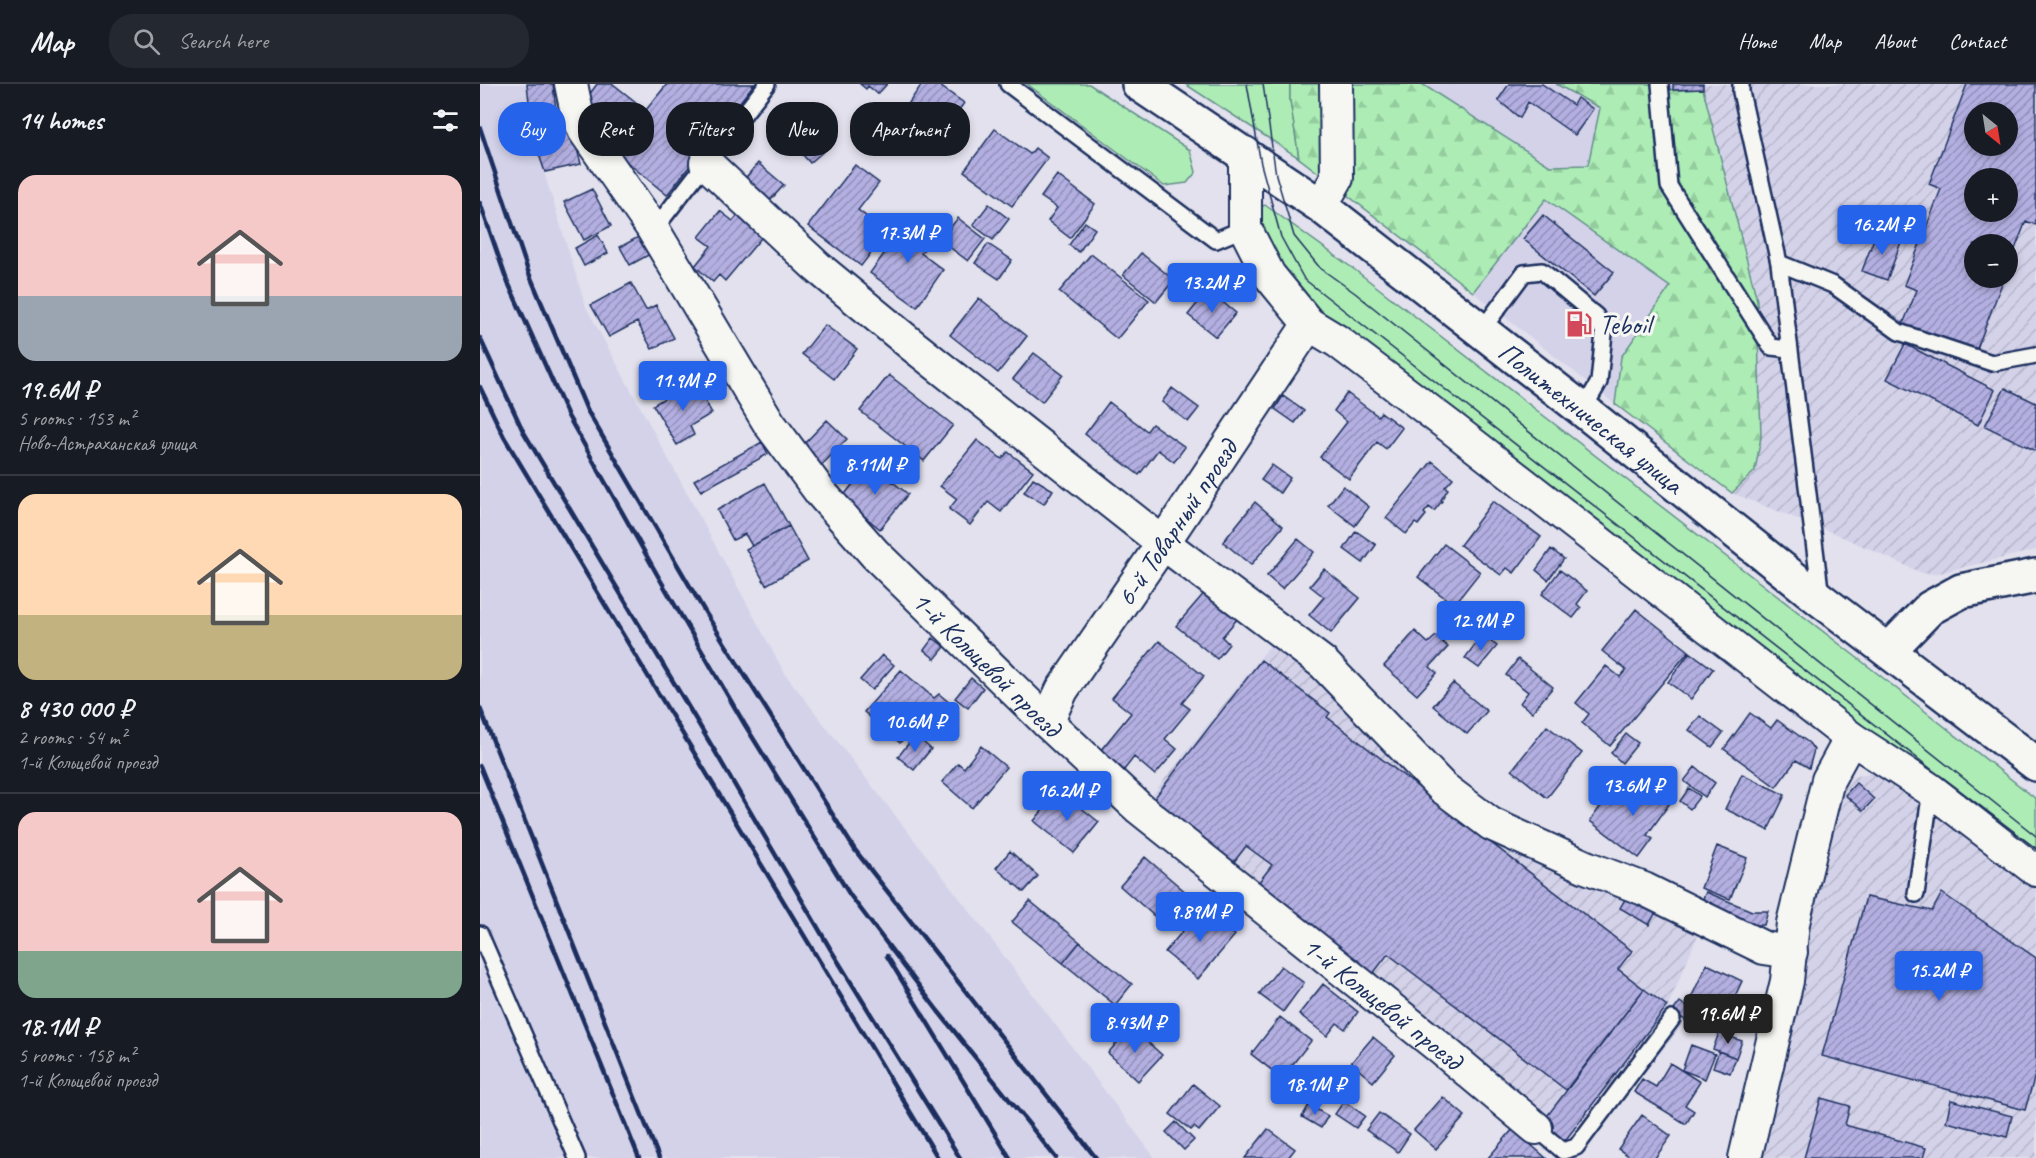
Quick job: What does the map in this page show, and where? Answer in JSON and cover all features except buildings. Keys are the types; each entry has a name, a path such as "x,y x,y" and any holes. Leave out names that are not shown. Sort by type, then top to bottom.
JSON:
{"main road":[{"name":"Политехническая улица","path":"1139,84 1321,206 1583,410 1821,600 2036,764"},
{"path":"1888,650 1930,608 1961,591 2036,576"}],"street":[{"name":"1-й Кольцевой проезд","path":"571,84 577,113 584,130 651,226 769,423 821,493 875,554 1047,722 1139,808 1536,1128"},
{"path":"1321,206 1337,178 1336,84"},
{"path":"1245,153 1245,228 1269,275 1309,324 1337,341 1452,428 1851,738 1931,790 2036,870"},
{"path":"706,164 816,266 912,345 1163,543 1323,663 1442,787 1491,824 1586,867 1644,889 1764,948 1791,952"},
{"name":"6-й Товарный проезд","path":"1047,722 1062,690 1309,324"},
{"path":"1745,1158 1787,981 1793,923 1828,780 1851,738"}],"lane":[{"path":"651,226 663,218 767,84"},
{"path":"1008,84 1216,240 1245,228"},
{"path":"1660,84 1669,186 1771,347 1789,349"},
{"path":"1741,84 1779,263 1821,600"},
{"path":"1779,263 1833,285 1899,332 1992,363 2036,355"},
{"path":"1481,331 1524,273 1542,271 1596,316 1604,333 1599,382 1583,410"},
{"path":"1916,894 1931,790"},
{"path":"480,934 577,1158"},
{"path":"1536,1128 1563,1151 1576,1147 1672,1019"}],"shaded area":[{"path":"480,84 527,84 529,102 498,102 498,156 539,156 586,307 785,674 989,936 1155,1158 480,1158"},
{"path":"1422,84 1556,84 1600,108 1588,165 1550,166"},
{"path":"1651,84 2036,84 2036,550 1935,574 1922,573 1836,534 1732,493 1755,471 1761,437 1757,300 1703,90 1673,90"},
{"name":"Teboil","path":"1546,199 1671,288 1621,357 1615,404 1473,292"},
{"path":"1279,634 1435,792 1700,930 1668,1006 1683,1024 1580,1152 1558,1158 1146,803"},
{"path":"1885,773 2036,883 2036,1158 1761,1158 1806,926 1841,790 1853,777"}],"green space":[{"path":"1027,84 1089,84 1190,150 1196,172 1187,183 1164,186"},
{"path":"1185,84 1290,84 1290,100 1299,158"},
{"path":"1290,84 1422,84 1550,166 1588,165 1600,108 1556,84 1651,84 1673,90 1703,89 1757,300 1761,437 1755,471 1732,493 1615,404 1621,357 1670,287 1546,199 1473,292 1299,158 1290,100"},
{"path":"1265,205 1355,270 1873,670 2036,799 2036,859 1461,418 1312,309 1278,264 1261,231 1259,208"}],"tram line":[{"path":"1247,84 1261,164 1281,237 1304,279 2036,851"},
{"path":"1263,84 1276,175 1294,236 1320,268 1355,293 2036,836"}],"railway":[{"path":"480,128 528,271 587,410 705,612 855,850 1096,1158"},
{"path":"480,203 506,278 568,416 745,725 850,895 938,1011 1056,1158"},
{"path":"480,338 523,431 831,950 960,1158"},
{"path":"480,387 504,437 938,1158"},
{"path":"480,708 659,1158"},
{"path":"480,766 639,1158"},
{"path":"887,956 1010,1158"}],"place":[{"name":"Teboil","path":"1579,324"}]}
